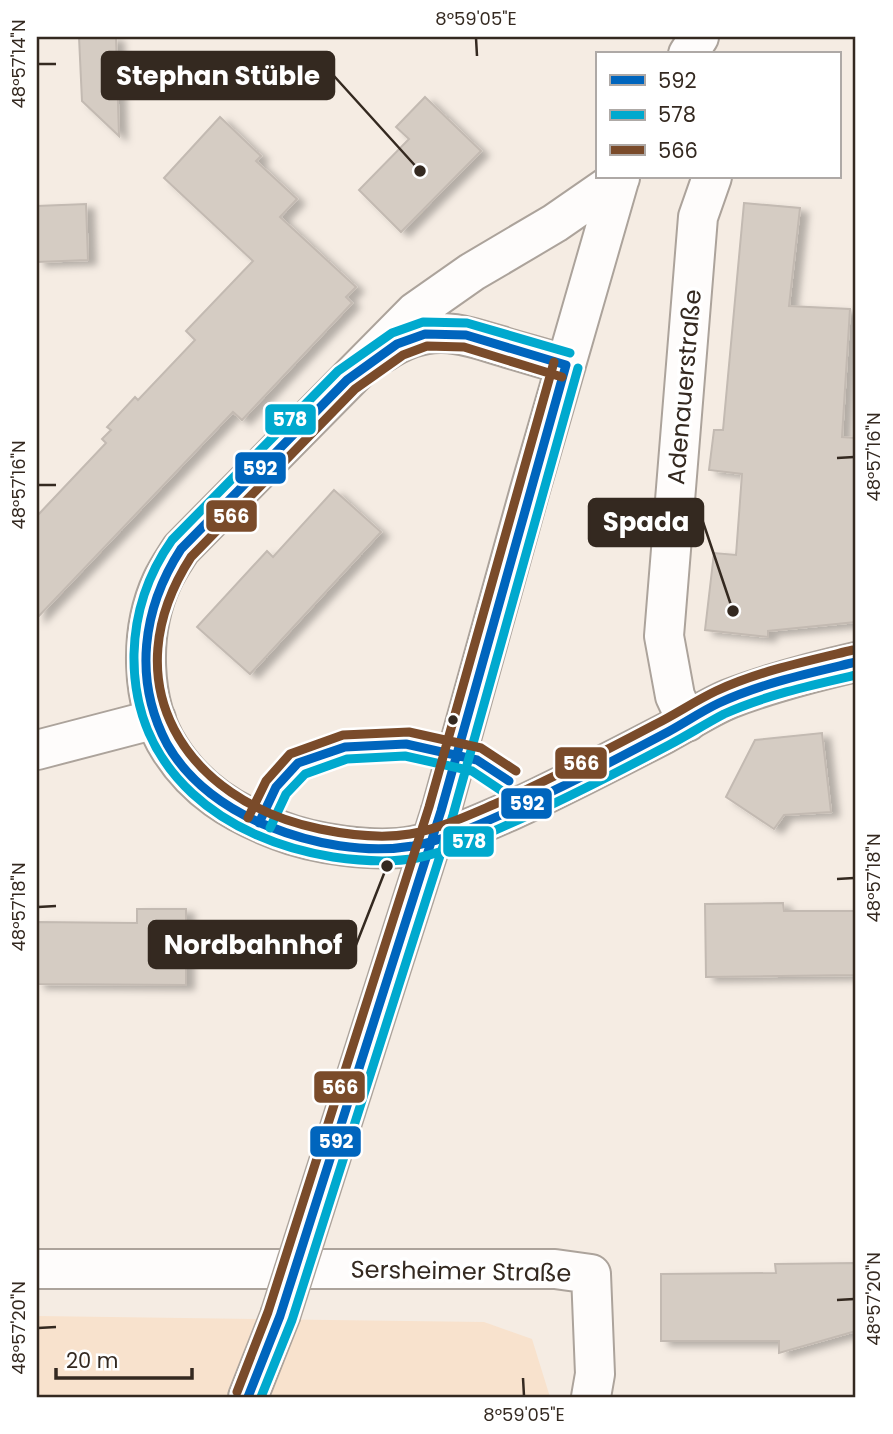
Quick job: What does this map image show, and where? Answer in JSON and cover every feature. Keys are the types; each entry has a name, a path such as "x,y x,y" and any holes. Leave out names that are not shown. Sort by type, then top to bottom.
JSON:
{"main road":[{"path":"689,52 699,37"},
{"path":"619,178 555,223 472,272 415,312 181,549 161,582 147,633 146,678 156,719 166,744 182,768 210,796 238,813 293,836 332,845 386,848 412,846 464,832 587,775 727,700 792,678 856,662"},
{"path":"248,1397 280,1316 441,811 620,178"},
{"name":"Adenauerstraße","path":"687,722 675,696 664,636 698,216 712,178"},
{"path":"362,367 397,344 425,334 445,333 466,335 566,365"},
{"path":"37,750 156,719"},
{"name":"Sersheimer Straße","path":"37,1269 555,1269 591,1274 595,1374 591,1397"}],"shaded area":[{"path":"37,1316 484,1322 532,1339 550,1397 37,1397"}],"building":[{"path":"79,37 116,37 119,136 82,101"},
{"path":"425,97 481,151 401,232 359,190 409,139 396,127"},
{"path":"220,117 261,156 256,161 297,199 280,217 356,287 346,297 352,303 242,420 233,412 37,618 37,516 106,443 102,439 111,430 107,427 135,397 138,400 195,340 186,331 253,261 164,178"},
{"path":"744,203 800,208 789,306 850,309 842,437 856,438 856,622 768,631 768,637 705,630 714,553 736,555 742,474 709,470 714,430 723,430"},
{"path":"86,204 88,260 37,262 37,206"},
{"path":"334,490 381,532 250,674 197,627 267,551 273,557"},
{"path":"822,733 831,812 784,815 774,829 726,797 755,740"},
{"path":"783,903 784,911 856,911 856,975 706,977 705,904"},
{"path":"137,909 186,909 186,985 37,984 37,922 137,923"},
{"path":"856,1263 856,1331 779,1353 779,1341 661,1341 661,1274 776,1273 775,1264"}],"transit line":[{"name":"578","path":"570,353 467,323 423,322 392,333 338,371 172,540 156,566 144,594 137,623 134,654 138,696 149,733 168,766 192,793 222,816 256,835 293,848 333,857 396,861 440,852 496,830 589,786 740,707 789,691 856,675"},
{"name":"592","path":"566,365 466,335 425,334 397,344 347,380 181,549 168,572 150,620 146,670 156,720 167,744 186,771 211,794 238,812 303,838 358,848 413,846 459,833 524,805 735,696 786,679 856,662"},
{"name":"566","path":"562,377 464,347 427,346 403,355 355,389 191,557 168,603 158,648 160,691 174,729 198,764 231,792 272,814 342,833 376,836 410,834 453,822 515,795 732,684 783,667 853,650"},
{"name":"566","path":"237,1392 268,1312 429,807 554,362"},
{"name":"592","path":"248,1397 280,1316 441,811 566,365"},
{"name":"578","path":"261,1397 292,1320 453,815 578,368"},
{"name":"566","path":"248,818 266,781 290,754 343,735 409,732 481,748 516,771"},
{"name":"592","path":"259,823 276,787 298,763 345,747 406,744 477,760 509,781"},
{"name":"578","path":"270,828 286,794 305,774 347,759 405,756 472,771 502,791"}],"place":[{"name":"Stephan Stüble","path":"420,171"},
{"name":"Spada","path":"733,611"},
{"name":"Nordbahnhof","path":"387,866"}]}
